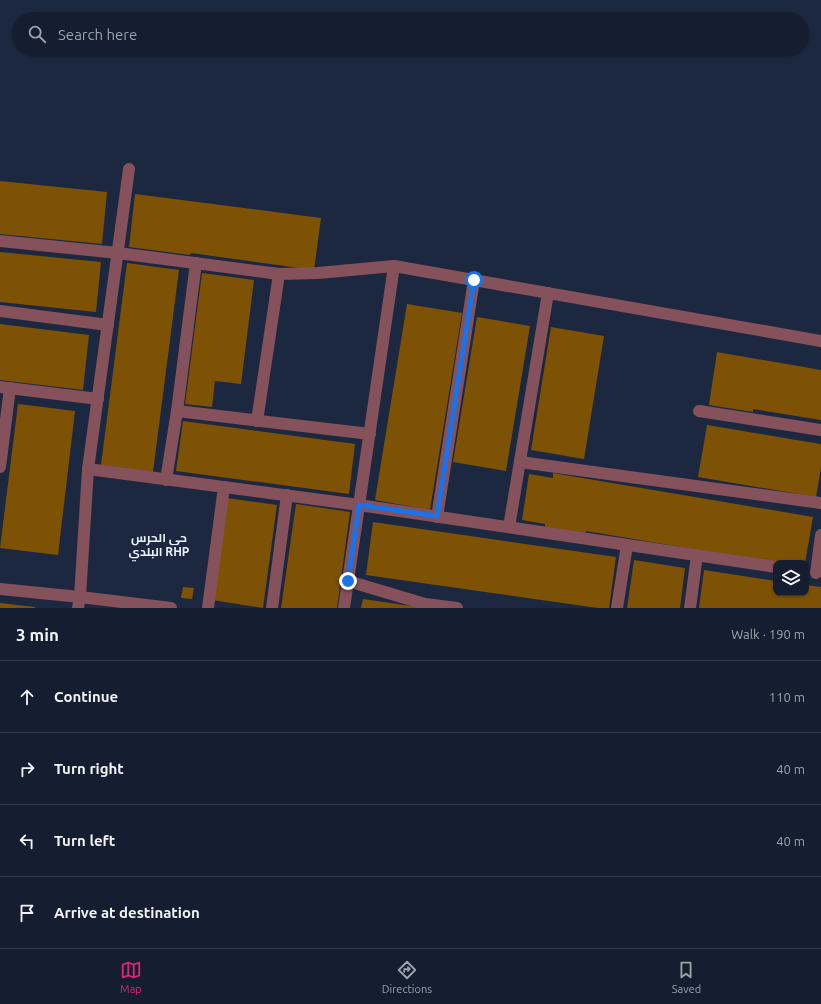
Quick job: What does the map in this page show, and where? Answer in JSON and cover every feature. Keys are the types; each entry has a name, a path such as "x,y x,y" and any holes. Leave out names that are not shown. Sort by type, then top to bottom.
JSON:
{"street":[{"path":"79,602 88,469 129,169"},
{"path":"0,241 118,253 279,274 318,273 394,266 821,341"},
{"path":"166,480 177,411 196,263"},
{"path":"344,608 394,266"},
{"path":"257,420 279,274"},
{"path":"437,516 474,280"},
{"path":"509,527 548,293"},
{"path":"0,311 108,325"},
{"path":"0,468 5,387 98,399"},
{"path":"177,411 370,434"},
{"path":"699,411 821,430"},
{"path":"520,462 821,503"},
{"path":"88,469 437,516 773,567"},
{"path":"208,608 224,487"},
{"path":"272,608 287,495"},
{"path":"814,573 821,535"},
{"path":"617,608 627,545"},
{"path":"690,608 697,556"},
{"path":"348,581 425,606 457,608"},
{"path":"0,589 79,602 171,608"}],"building":[{"path":"0,181 107,192 102,244 0,234"},
{"path":"135,194 321,218 314,270 191,253 190,255 129,247"},
{"path":"0,252 101,262 96,312 0,302"},
{"path":"127,263 179,270 153,472 101,465"},
{"path":"202,273 254,280 241,384 215,381 212,407 185,404"},
{"path":"407,304 462,313 430,510 375,500"},
{"path":"477,317 530,326 506,471 453,462"},
{"path":"0,324 89,335 83,390 0,380"},
{"path":"551,327 604,336 584,459 531,450"},
{"path":"717,352 821,370 821,420 753,409 753,412 709,405"},
{"path":"18,404 75,411 58,555 0,548"},
{"path":"183,421 355,444 349,494 176,471"},
{"path":"707,425 821,444 821,467 816,497 698,477"},
{"path":"553,473 813,517 806,560 773,560 773,562 586,531 585,535 545,528 545,524 522,520 529,474 553,478"},
{"path":"226,498 277,505 263,608 212,600"},
{"path":"296,504 350,512 337,608 281,608"},
{"path":"373,522 616,557 609,608 598,608 366,575"},
{"path":"634,560 685,568 680,608 627,608"},
{"path":"704,570 773,581 773,596 809,596 809,585 821,587 821,608 699,608"},
{"path":"183,587 194,588 192,599 181,598"},
{"path":"363,599 418,607 418,608 361,608"},
{"path":"0,603 35,607 35,608 0,608"}],"district":[{"name":"حي الحرس البلدي RHP","path":"159,544"}],"route":[{"path":"348,581 359,505 437,516 474,280"}]}
